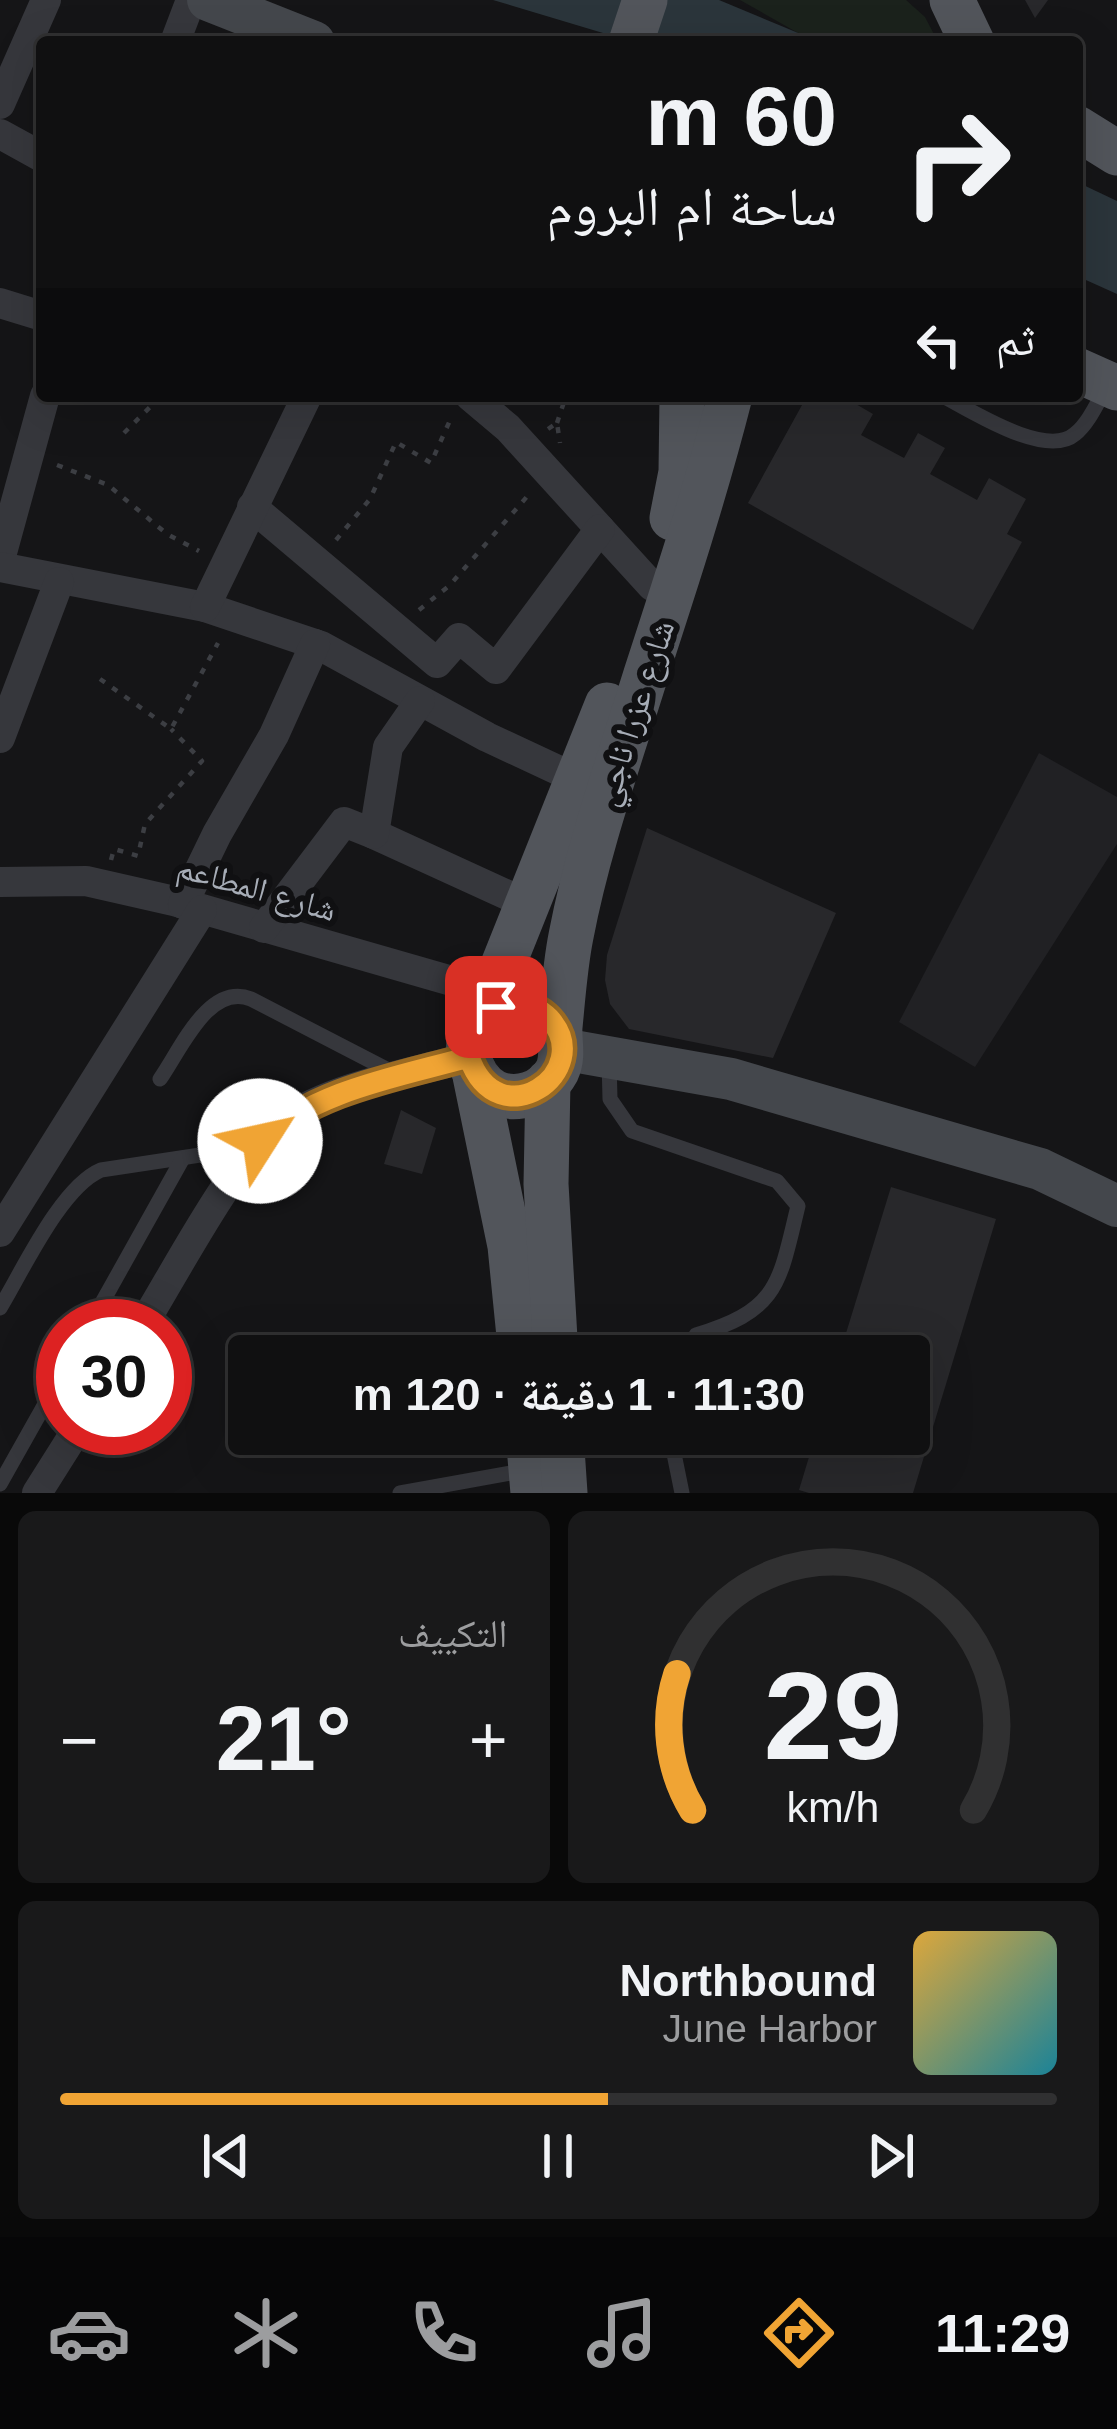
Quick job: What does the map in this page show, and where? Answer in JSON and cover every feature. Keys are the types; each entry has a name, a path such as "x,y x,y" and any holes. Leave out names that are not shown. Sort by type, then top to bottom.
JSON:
{"main road":[{"path":"633,36 645,0"},
{"path":"952,0 969,36"},
{"path":"1083,132 1117,153"},
{"name":"شارع عزرا ناجي","path":"479,1034 652,586 681,472 682,402"},
{"name":"شارع عزرا ناجي","path":"571,1335 546,1184 570,938 600,822 728,402"},
{"path":"479,1034 494,1092 508,1096 537,1091 556,1055 552,1020 526,1004 496,1007 479,1034 510,1246 511,1335"}],"street":[{"path":"0,104 46,0"},
{"path":"177,36 191,0"},
{"path":"208,0 299,36"},
{"path":"0,134 36,154"},
{"path":"0,303 36,314"},
{"path":"43,402 0,563 59,582 219,612 315,644 579,780"},
{"path":"219,612 224,565 304,402"},
{"path":"471,402 548,472 652,586"},
{"path":"252,507 437,663 459,638 496,669 600,529"},
{"path":"0,738 59,582"},
{"path":"1,1230 193,907 217,834 274,735 315,644"},
{"path":"374,834 388,747 420,700"},
{"path":"264,928 344,822 527,904"},
{"name":"شارع المطاعم","path":"0,883 86,881 264,928 479,1034"},
{"path":"159,1299 254,1147 282,1121 311,1106 400,1076 479,1034"},
{"path":"556,1055 609,1057 731,1079 1018,1163 1117,1206"},
{"path":"37,1493 61,1455"}],"lane":[{"path":"955,402 1023,436 1064,441 1078,433 1101,380"},
{"path":"160,1079 212,1004 235,994 400,1076"},
{"path":"609,1057 610,1100 632,1131 777,1181 798,1206 778,1279 765,1302 737,1323 695,1335"},
{"path":"0,1308 61,1209 88,1176 101,1170 254,1147"},
{"path":"104,1299 183,1158"},
{"path":"0,1484 36,1420"},
{"path":"674,1455 682,1493"},
{"path":"400,1493 539,1472"}],"path":[{"path":"124,433 155,402"},
{"path":"313,559 346,532 370,499 396,442 431,463 471,402"},
{"path":"557,423 564,402"},
{"path":"29,454 108,485 167,534 224,565"},
{"path":"396,628 449,585 548,472"},
{"path":"172,729 219,612"},
{"path":"100,679 172,729 202,761 145,824 138,856 115,849 103,885"}],"shaded area":[{"path":"493,0 719,0 806,36 613,36"},
{"path":"740,0 906,0 925,17 935,36 803,36"},
{"path":"1083,185 1117,201 1117,294 1083,279"},
{"path":"1039,753 1117,797 1117,844 975,1067 899,1022"}],"building":[{"path":"1025,0 1048,0 1035,18"},
{"path":"804,402 852,402 873,414 861,435 904,458 918,433 945,448 930,474 977,500 989,478 1026,499 1007,534 1022,542 973,630 748,503"},
{"path":"647,828 836,913 773,1058 629,1029 610,1004 607,955"},
{"path":"401,1110 436,1128 422,1174 384,1164"},
{"path":"891,1187 996,1219 930,1437 930,1335 845,1335"},
{"path":"810,1455 925,1455 913,1493 799,1490"}],"route":[{"path":"260,1141 282,1121 339,1094 469,1057 482,1083 494,1092 523,1096 537,1091 556,1072 562,1049 559,1034 540,1010 526,1004 496,1007"}]}
